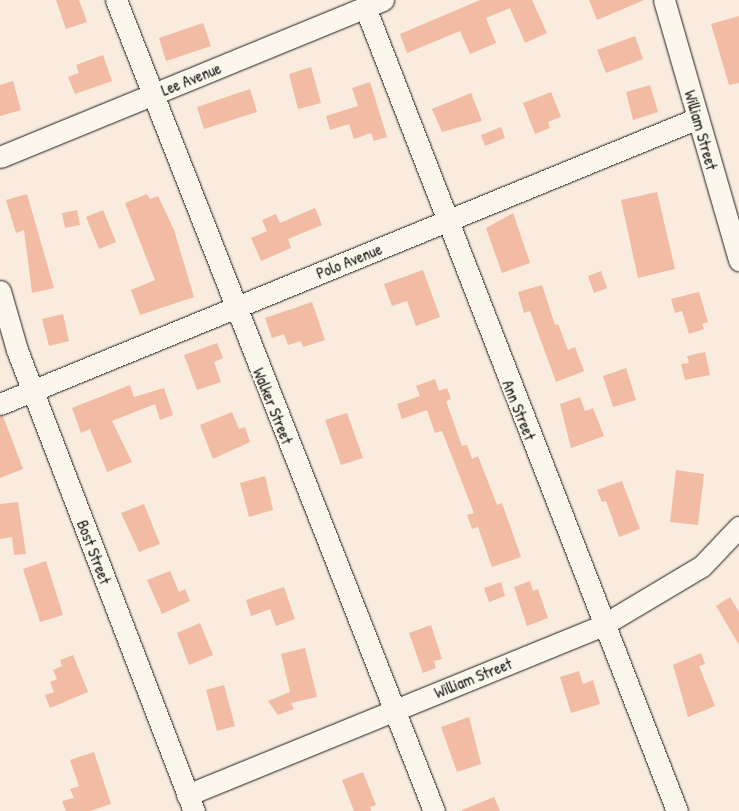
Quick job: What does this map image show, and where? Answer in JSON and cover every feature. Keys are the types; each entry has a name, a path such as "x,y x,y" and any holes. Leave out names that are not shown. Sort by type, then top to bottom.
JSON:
{"street":[{"name":"Walker Street","path":"116,0 234,308 434,811"},
{"name":"William Street","path":"664,0 739,260"},
{"name":"Lee Avenue","path":"0,157 374,4"},
{"name":"Ann Street","path":"374,4 446,222 677,811"},
{"name":"Polo Avenue","path":"0,404 698,118"},
{"name":"Bost Street","path":"0,291 32,390 190,803"},
{"name":"William Street","path":"190,803 394,710 603,625 702,566 739,527"}],"building":[{"path":"56,0 79,0 87,22 66,29"},
{"path":"480,0 532,0 547,33 525,43 510,8 486,18 496,43 470,54 460,31 407,53 400,34"},
{"path":"589,0 644,0 597,20"},
{"path":"739,16 739,83 729,85 711,24"},
{"path":"203,23 211,46 166,61 159,38"},
{"path":"635,36 643,59 606,73 597,50"},
{"path":"103,55 112,81 75,94 68,77 79,73 76,65"},
{"path":"311,67 321,103 298,109 289,74"},
{"path":"13,81 21,110 0,116 0,85"},
{"path":"370,82 387,137 374,141 371,133 354,139 349,124 330,130 326,116 358,106 352,88"},
{"path":"650,85 658,112 633,120 626,92"},
{"path":"250,89 257,112 204,129 197,107"},
{"path":"551,92 561,117 548,122 550,128 535,134 523,103"},
{"path":"471,93 482,121 442,132 432,109"},
{"path":"501,127 505,138 485,146 481,135"},
{"path":"657,192 675,269 638,278 621,200"},
{"path":"27,194 54,288 32,293 24,230 16,233 6,200"},
{"path":"147,194 150,199 158,196 174,230 194,297 140,315 131,290 155,280 125,203"},
{"path":"315,208 322,225 288,239 291,248 261,261 251,238 267,231 262,220 276,214 280,223"},
{"path":"77,210 80,225 65,228 62,213"},
{"path":"103,210 116,242 99,249 86,217"},
{"path":"513,213 530,263 502,273 486,228"},
{"path":"423,270 440,317 416,326 407,301 392,306 384,284"},
{"path":"601,271 607,288 594,293 588,276"},
{"path":"542,285 555,325 558,324 568,350 575,347 584,371 556,382 530,311 524,313 518,292"},
{"path":"699,292 708,322 702,324 704,329 689,334 682,311 675,313 671,299"},
{"path":"312,302 325,340 303,347 301,341 288,345 284,334 272,338 265,318"},
{"path":"63,314 69,341 49,346 42,319"},
{"path":"217,343 223,358 214,362 221,382 197,390 184,355"},
{"path":"705,352 710,375 685,380 681,364 689,363 687,356"},
{"path":"626,368 636,400 613,407 603,376"},
{"path":"435,379 439,391 447,388 451,399 446,401 462,446 467,445 472,459 478,456 497,505 502,503 521,557 492,567 478,527 472,529 467,515 474,513 442,431 435,433 427,410 402,419 397,404 420,396 416,386"},
{"path":"130,385 134,397 164,388 173,415 160,420 155,404 112,421 132,462 107,472 90,429 81,433 72,408"},
{"path":"580,397 585,411 593,408 604,436 571,448 560,404"},
{"path":"232,412 239,429 245,427 250,442 213,459 200,425"},
{"path":"347,413 363,458 341,465 325,420"},
{"path":"0,416 3,416 23,469 0,478"},
{"path":"676,470 704,474 698,525 670,522"},
{"path":"265,476 273,510 249,517 240,483"},
{"path":"622,481 640,529 619,537 606,501 602,502 597,490"},
{"path":"18,502 26,554 14,555 12,537 0,539 0,504"},
{"path":"144,504 160,544 139,552 121,513"},
{"path":"46,561 63,615 40,622 23,569"},
{"path":"170,571 179,592 185,589 190,601 162,614 147,580"},
{"path":"530,581 533,591 538,589 548,618 527,626 514,587"},
{"path":"501,582 505,596 489,602 484,588"},
{"path":"284,587 295,619 276,626 270,609 251,616 246,600"},
{"path":"730,597 739,612 739,645 716,606"},
{"path":"200,623 213,655 189,665 177,633"},
{"path":"431,625 442,659 434,661 436,668 423,673 409,633"},
{"path":"305,648 317,697 291,703 294,709 278,715 268,701 290,692 281,654"},
{"path":"701,653 705,664 699,666 715,706 688,717 673,665"},
{"path":"73,655 88,692 50,708 45,695 54,692 50,682 57,679 53,670 62,666 60,660"},
{"path":"579,671 583,684 593,680 600,704 571,713 560,677"},
{"path":"224,685 235,726 217,731 206,690"},
{"path":"469,717 481,764 457,772 441,727"},
{"path":"94,752 111,804 90,811 66,811 62,801 74,798 70,789 79,786 70,760"},
{"path":"363,772 376,805 370,807 371,811 354,811 342,780"},
{"path":"494,797 500,811 462,811 462,810"}]}
